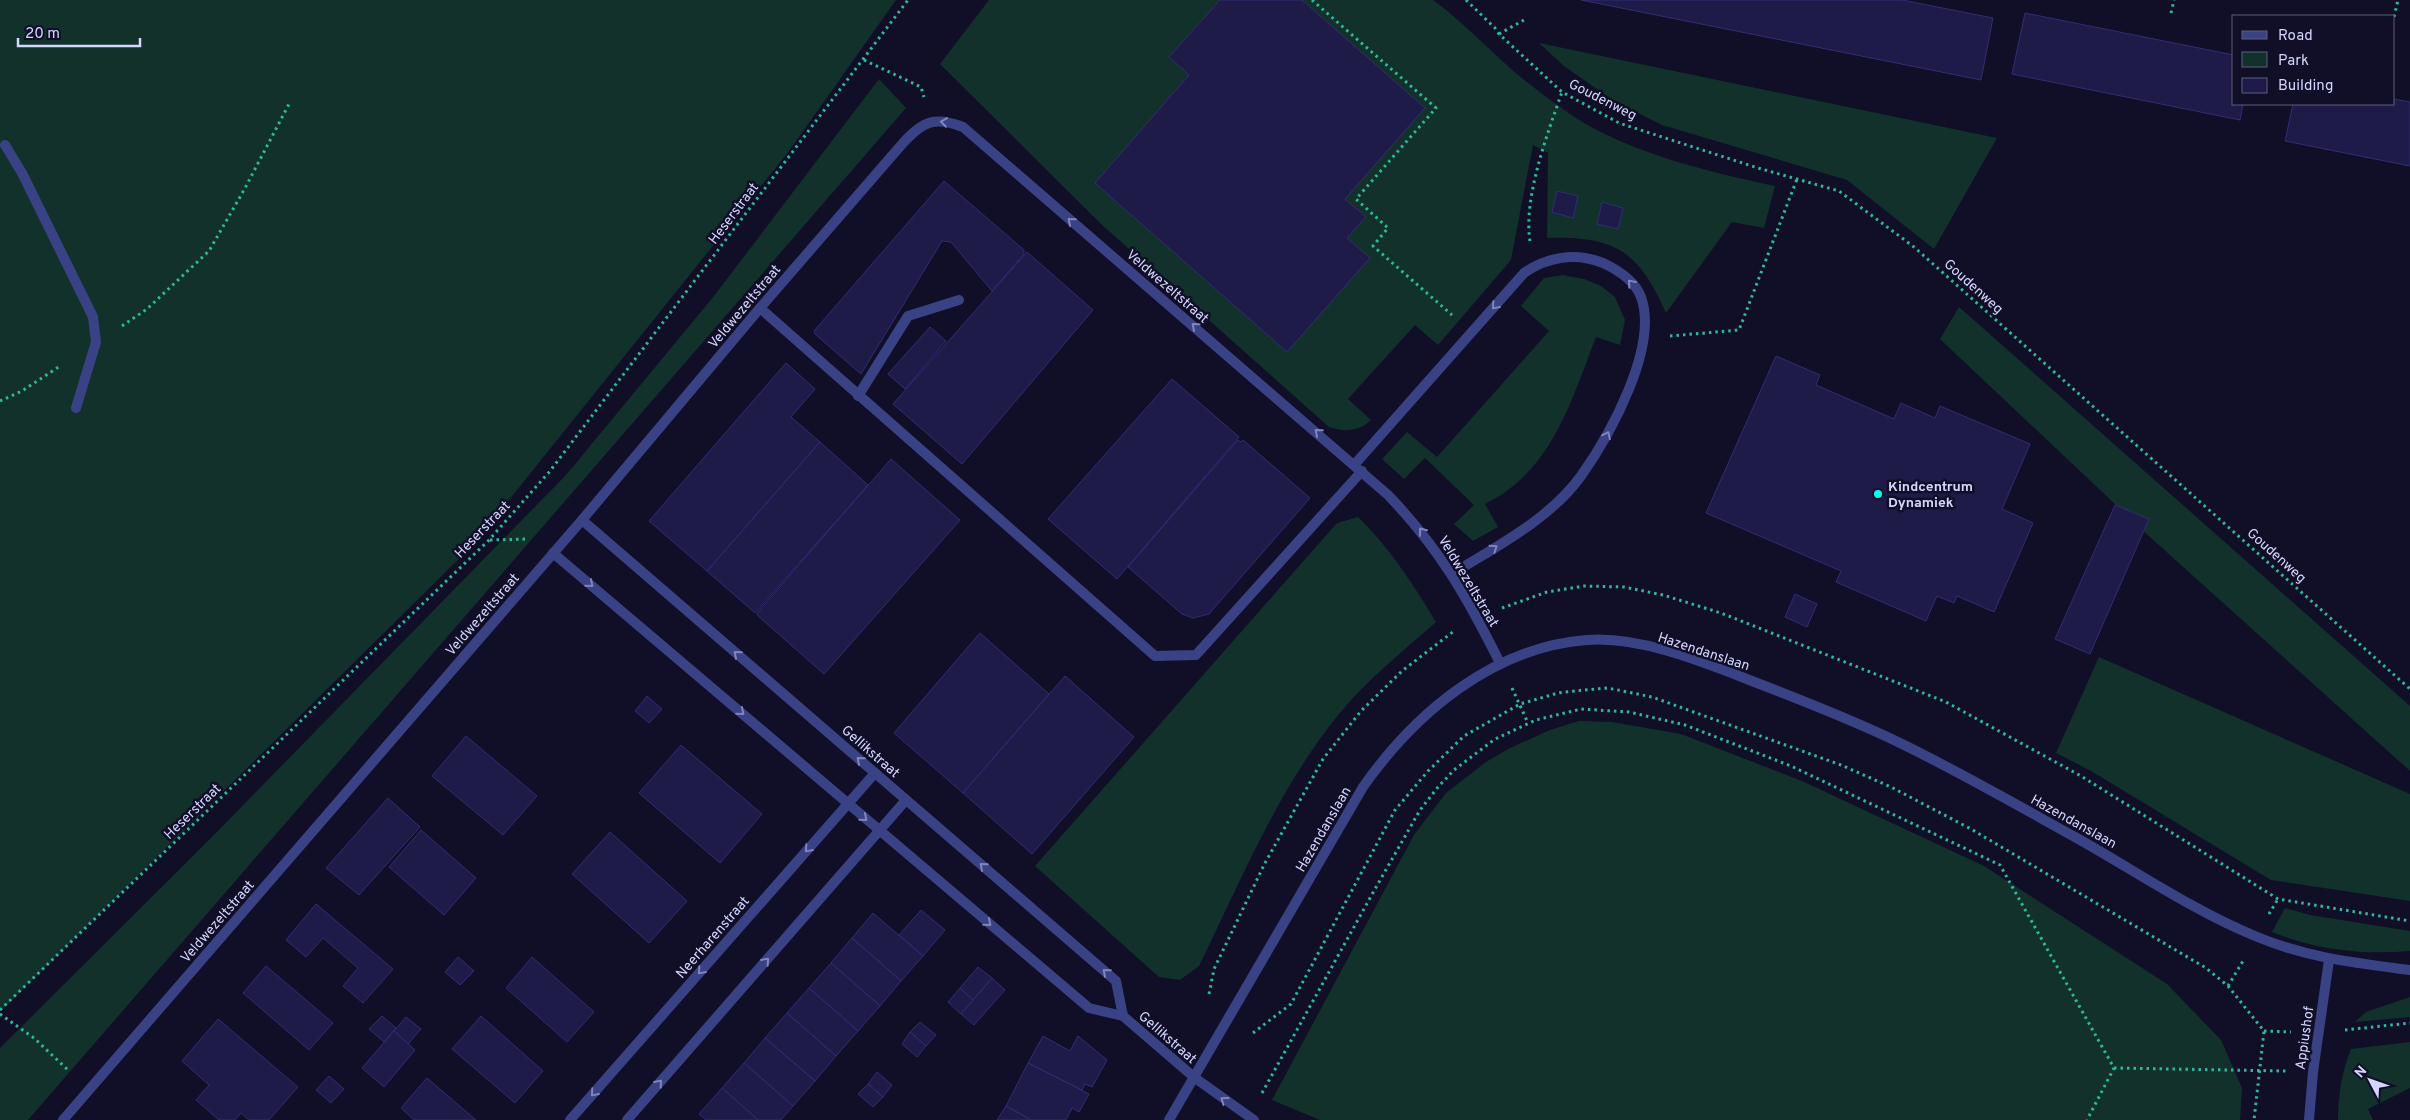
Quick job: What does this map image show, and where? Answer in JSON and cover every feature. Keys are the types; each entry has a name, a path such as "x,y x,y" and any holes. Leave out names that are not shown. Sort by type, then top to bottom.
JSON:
{"street":[{"name":"Veldwezeltstraat","path":"64,1120 582,520 760,308 903,143 917,128 932,121 948,121 963,127 1358,467 1416,524 1452,574 1478,618 1500,663"},
{"path":"5,145 22,173 93,316 96,342 76,408"},
{"path":"760,308 1155,656 1196,654 1358,467 1471,332 1524,273 1545,260 1574,257 1597,261 1624,275 1641,296 1646,324 1645,338 1621,404 1601,446 1580,477 1561,498 1539,517 1452,574"},
{"path":"858,396 908,316 959,300"},
{"name":"Gellikstraat","path":"582,520 1116,981 1123,1016"},
{"name":"Gellikstraat","path":"553,552 1089,1008 1123,1016 1195,1078 1251,1119"},
{"name":"Hazendanslaan","path":"1169,1120 1363,787 1398,741 1436,706 1463,685 1500,663 1555,645 1588,640 1619,641 1663,651 1717,667 1810,703 1898,742 1979,784 2240,930 2290,950 2329,960 2410,970"},
{"name":"Neerharenstraat","path":"570,1120 875,772"},
{"path":"627,1120 906,800"},
{"name":"Appiushof","path":"2309,1120 2313,1072 2329,960"}],"path":[{"name":"Heserstraat","path":"0,1010 489,540 550,472 908,0"},
{"path":"1312,0 1436,108 1356,199 1388,228 1373,246 1471,332"},
{"name":"Goudenweg","path":"1466,0 1496,28 1499,34 1562,92 1619,123 1839,191 1914,247 2410,689"},
{"path":"2171,13 2174,0"},
{"path":"2394,15 2398,0"},
{"path":"1499,34 1524,20"},
{"path":"864,60 921,87 932,121"},
{"path":"1534,266 1529,234 1531,203 1545,142 1562,92"},
{"path":"0,401 22,391 147,309 209,251 244,190 289,104"},
{"path":"1645,338 1739,330 1797,179"},
{"path":"489,540 532,539"},
{"path":"1209,996 1214,969 1265,863 1323,759 1361,711 1402,671 1450,633 1478,618 1547,592 1584,586 1624,587 1663,595 1721,613 1946,702 2082,776 2278,899 2410,921"},
{"path":"1247,1038 1291,1004 1395,810 1428,771 1464,736 1520,704 1558,693 1608,688 1661,700 1841,765 1891,787 1971,829 2206,968 2228,986 2264,1031 2258,1070 2254,1120"},
{"path":"1520,704 1528,723"},
{"path":"1251,1119 1420,810 1454,770 1495,739 1528,723 1581,709 1629,712 1685,725 1791,766 2000,865 2114,1068"},
{"path":"0,1014 34,1038 89,1091"},
{"path":"2114,1068 2313,1072"},
{"path":"2087,1120 2114,1068"}],"green space":[{"path":"0,0 896,0 789,151 473,545 0,1012"},
{"path":"989,0 1433,0 1458,20 1518,75 1584,123 1628,145 1652,154 1702,169 1775,186 1764,228 1732,222 1666,313 1646,275 1634,261 1622,252 1590,240 1547,238 1548,153 1533,145 1511,260 1438,345 1415,325 1348,399 1371,420 1361,427 1351,430 1329,427 1101,224 940,64"},
{"path":"1539,43 1997,138 1934,249 1847,180 1662,125 1614,101 1564,66"},
{"path":"879,79 906,108 28,1120 0,1120 0,1048 210,839 566,475 714,296"},
{"path":"1563,275 1584,279 1601,286 1615,297 1625,320 1620,345 1596,337 1572,400 1552,440 1525,475 1505,492 1485,504 1498,527 1473,541 1454,524 1474,505 1425,458 1404,479 1382,459 1407,432 1437,457 1549,331 1521,306 1544,278"},
{"path":"1959,307 2410,706 2410,771 2151,538 1940,339"},
{"path":"1358,517 1400,567 1436,622 1361,689 1317,743 1297,773 1262,836 1199,966 1180,980 1159,977 1035,866 1337,523"},
{"path":"2099,657 2410,794 2410,901 2271,880 2091,771 2056,753"},
{"path":"1579,721 1612,722 1681,734 1802,781 1984,866 2167,984 2221,1040 2242,1088 2240,1120 1320,1120 1272,1100 1414,835 1446,793 1486,762 1508,749 1550,730"},
{"path":"2285,908 2310,915 2410,931 2410,951 2340,950 2306,943 2272,932"},
{"path":"2410,997 2410,1017 2355,1022 2366,1012"},
{"path":"2410,1042 2410,1088 2368,1109 2373,1120 2338,1120 2341,1084 2351,1049"}],"building":[{"path":"1220,0 1302,0 1425,108 1345,199 1366,217 1347,238 1370,258 1287,352 1095,183 1189,75 1169,57"},
{"path":"1581,0 1902,0 1993,18 1981,80"},
{"path":"2025,13 2232,55 2232,105 2243,105 2240,120 2012,74"},
{"path":"2395,99 2410,102 2410,166 2285,141 2293,105 2395,105"},
{"path":"944,181 1024,250 1024,254 992,291 951,242 942,241 861,374 815,334 814,331"},
{"path":"1557,191 1578,196 1573,218 1552,212"},
{"path":"1602,202 1623,208 1618,229 1597,224"},
{"path":"1027,252 1093,310 962,464 893,404"},
{"path":"930,327 946,341 905,389 888,374"},
{"path":"1776,356 1820,375 1816,385 1894,419 1901,403 1935,418 1940,406 2030,444 2002,509 2033,523 1994,612 1957,596 1954,603 1937,596 1926,621 1836,582 1841,571 1706,513"},
{"path":"786,363 815,389 791,417 820,442 707,571 649,521"},
{"path":"1172,379 1239,437 1117,579 1048,519"},
{"path":"1238,440 1241,442 1243,440 1310,498 1209,614 1193,618 1182,614 1128,567"},
{"path":"820,442 868,485 755,613 707,571"},
{"path":"891,459 960,520 824,674 757,615"},
{"path":"2115,505 2149,519 2090,654 2055,639"},
{"path":"1795,594 1817,604 1807,627 1785,617"},
{"path":"980,633 1049,694 963,793 894,733"},
{"path":"1065,676 1134,737 1032,854 963,793"},
{"path":"647,696 662,709 649,723 635,711"},
{"path":"466,736 537,796 503,835 432,776"},
{"path":"681,745 762,814 720,863 639,793"},
{"path":"388,798 420,827 359,895 326,868"},
{"path":"421,830 476,878 444,915 389,867"},
{"path":"610,832 687,901 649,943 572,874"},
{"path":"316,904 393,969 363,1003 343,986 358,968 323,938 306,957 286,940"},
{"path":"921,910 945,930 923,956 899,935"},
{"path":"873,913 923,956 901,981 852,938"},
{"path":"852,938 901,981 880,1006 831,963"},
{"path":"458,957 474,971 460,985 445,972"},
{"path":"532,957 594,1012 567,1042 506,988"},
{"path":"831,963 880,1006 858,1031 809,988"},
{"path":"266,966 333,1023 309,1050 243,993"},
{"path":"978,967 992,978 973,1000 960,988"},
{"path":"992,978 1005,990 974,1025 961,1014"},
{"path":"809,988 858,1031 836,1056 787,1013"},
{"path":"960,988 973,1000 961,1014 948,1002"},
{"path":"787,1013 836,1056 815,1081 765,1038"},
{"path":"382,1016 396,1028 384,1042 369,1029"},
{"path":"481,1016 543,1071 515,1103 452,1049"},
{"path":"406,1017 421,1029 408,1044 394,1031"},
{"path":"218,1019 298,1087 269,1120 249,1120 241,1113 235,1120 219,1120 196,1100 209,1085 182,1061"},
{"path":"920,1022 936,1035 926,1046 910,1032"},
{"path":"394,1031 415,1050 384,1087 362,1068"},
{"path":"910,1032 926,1046 917,1057 902,1044"},
{"path":"1043,1036 1070,1051 1078,1036 1107,1060 1092,1087 1085,1084 1082,1090 1028,1063"},
{"path":"765,1038 815,1081 793,1106 744,1063"},
{"path":"744,1063 793,1106 781,1120 758,1120 722,1088"},
{"path":"1028,1063 1089,1094 1079,1112 1072,1108 1066,1120 1031,1120 1006,1106"},
{"path":"877,1072 892,1085 883,1097 868,1084"},
{"path":"329,1076 344,1089 331,1103 316,1090"},
{"path":"427,1078 476,1120 414,1120 401,1108"},
{"path":"868,1084 883,1097 873,1107 858,1094"},
{"path":"722,1088 758,1120 706,1120 699,1114"},
{"path":"1006,1106 1031,1120 997,1120"}],"place":[{"name":"Kindcentrum Dynamiek","path":"1878,494"}]}
